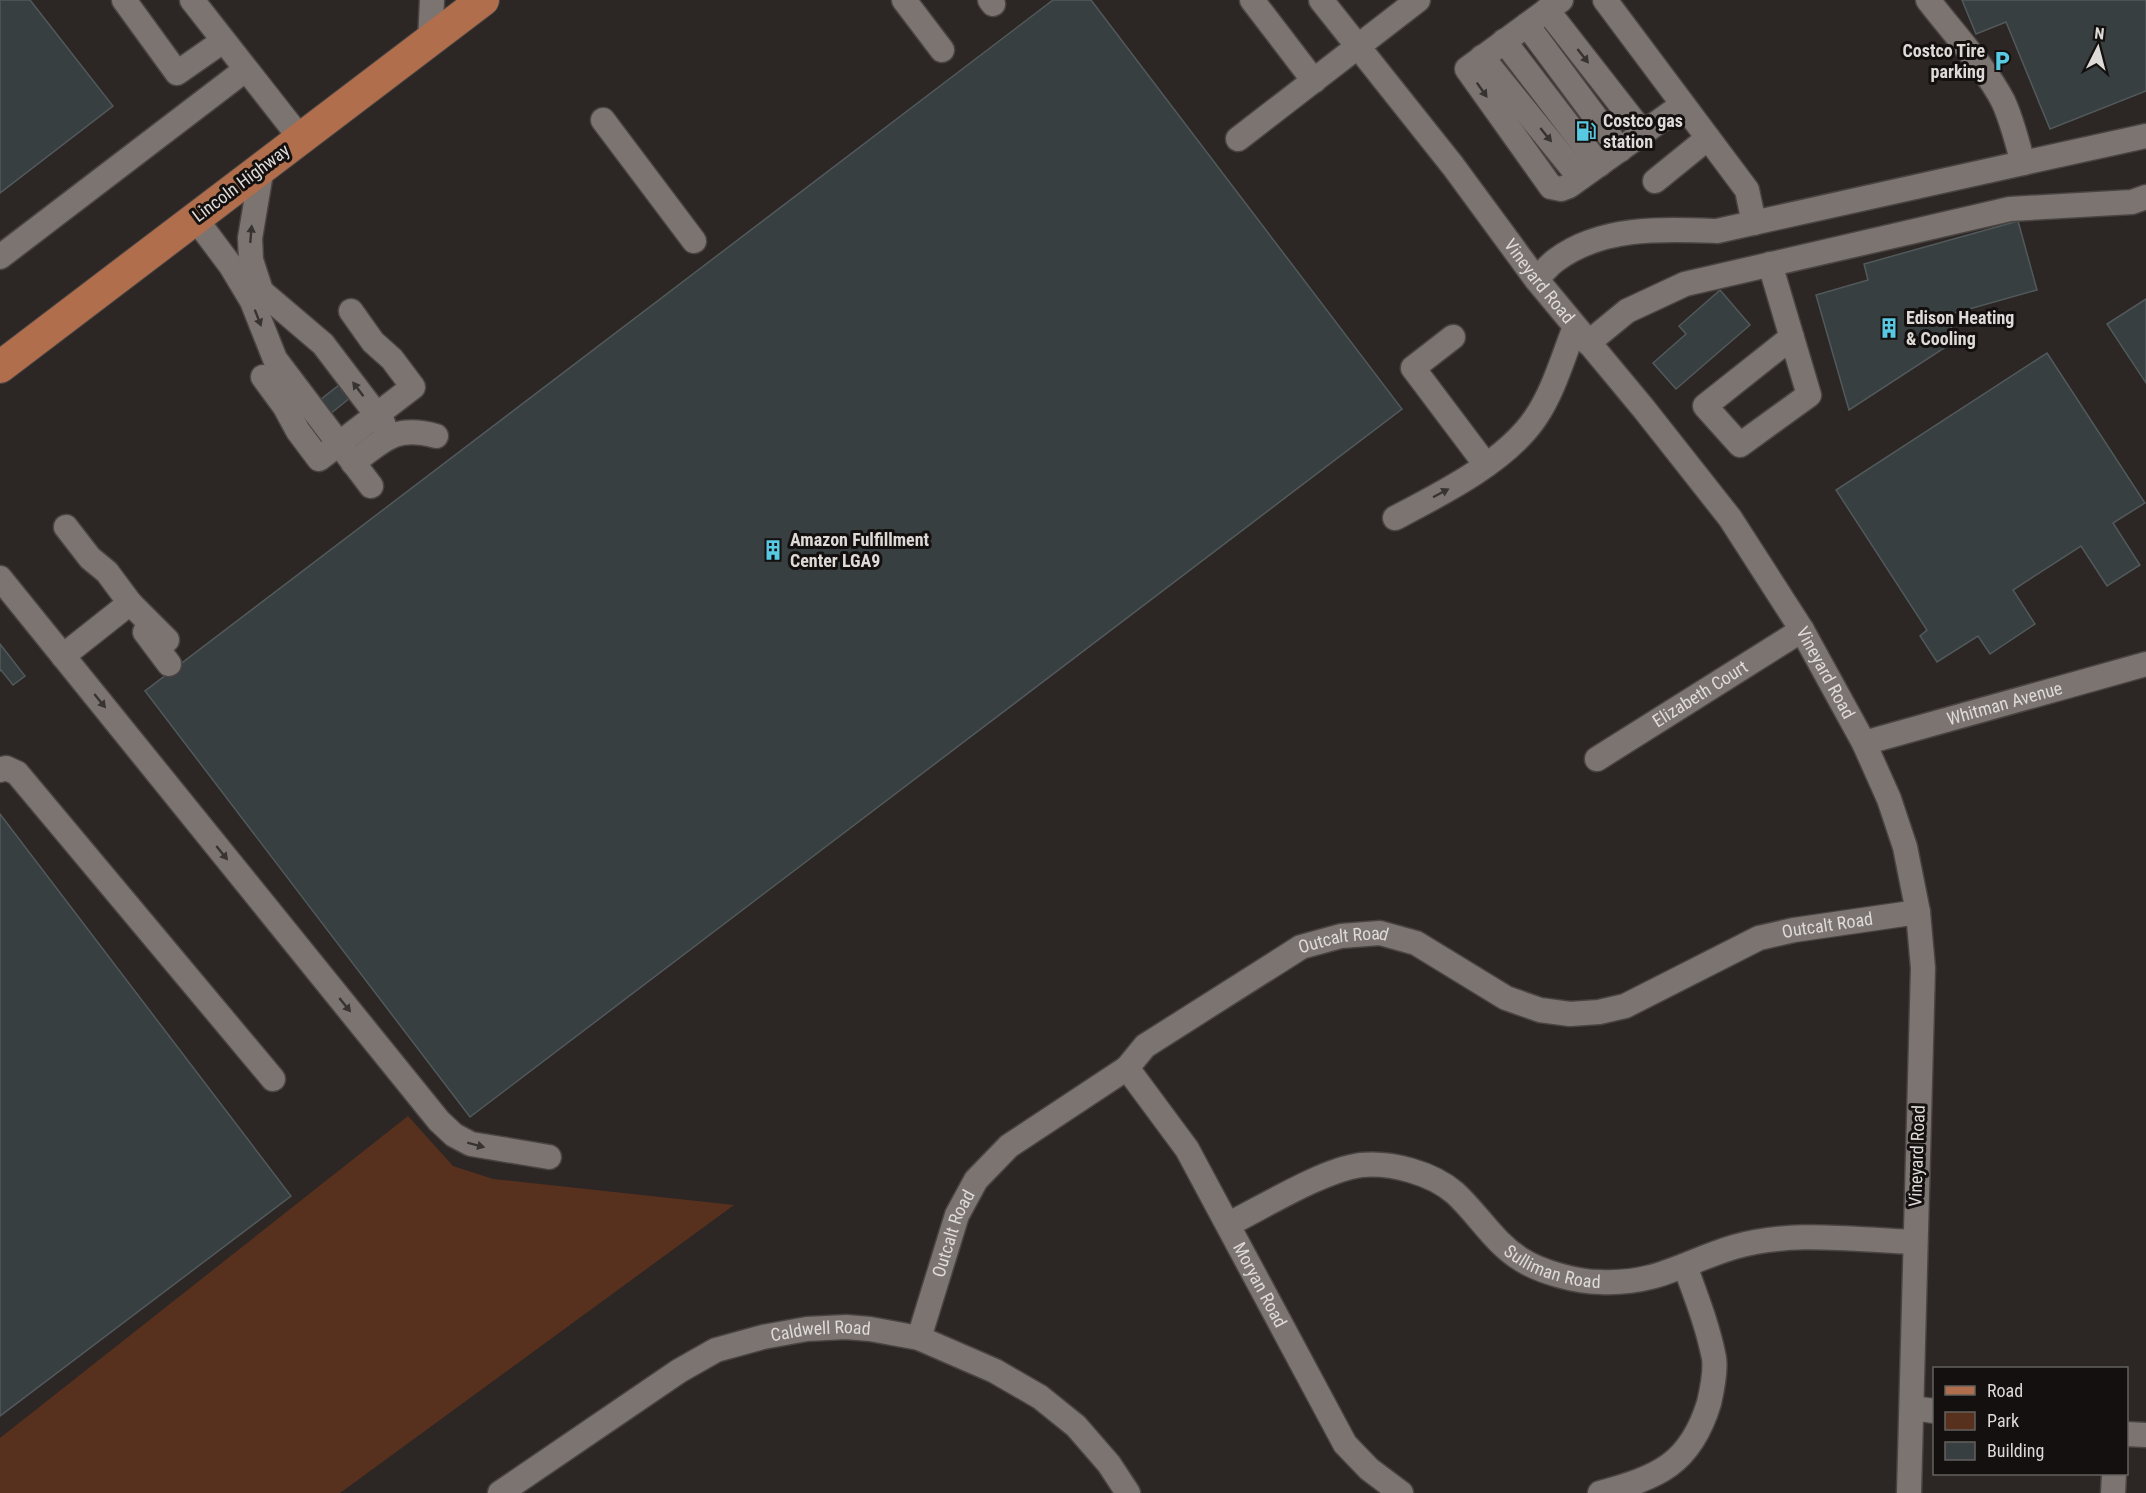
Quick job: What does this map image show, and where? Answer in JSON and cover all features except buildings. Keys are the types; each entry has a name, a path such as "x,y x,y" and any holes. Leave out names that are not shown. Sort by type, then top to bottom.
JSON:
{"main road":[{"name":"Lincoln Highway","path":"0,367 483,0"}],"street":[{"path":"124,0 177,73 223,41"},
{"path":"192,0 301,139"},
{"path":"430,41 432,0"},
{"path":"1252,0 1314,81"},
{"name":"Vineyard Road","path":"1321,0 1453,166 1536,279 1644,409 1730,518 1802,630 1864,743 1889,799 1902,838 1918,912 1923,968 1915,1242 1924,1409 1909,1493"},
{"path":"1238,139 1418,0"},
{"path":"1605,0 1747,190 1754,223"},
{"path":"1928,0 2002,100 2023,163"},
{"path":"911,3 942,50"},
{"path":"1643,133 1554,5 1467,69 1551,187 1561,189 1590,171 1620,150 1682,105"},
{"path":"1527,25 1620,150"},
{"path":"1504,42 1590,171"},
{"path":"0,257 245,70"},
{"path":"603,120 694,241"},
{"path":"1536,279 1557,259 1592,240 1632,232 1717,231 2146,136"},
{"path":"1655,181 1708,138"},
{"path":"261,291 254,272 250,250 252,218 262,167"},
{"path":"1395,518 1456,486 1515,441 1536,418 1581,335 1685,284 2010,209 2132,202 2146,197"},
{"path":"195,218 231,266 252,302 275,359 371,486"},
{"path":"1770,264 1792,337 1809,395 1740,446 1705,406 1792,337"},
{"path":"231,266 323,344 377,414 388,437"},
{"path":"263,377 319,459 413,387 373,342 351,311"},
{"path":"1453,337 1413,368 1486,465"},
{"path":"353,463 388,437 408,431 436,436"},
{"path":"66,527 90,558 107,572 130,603 167,640"},
{"path":"0,578 439,1121 454,1136 471,1144 549,1157"},
{"path":"63,656 130,603"},
{"path":"130,603 145,633 169,664"},
{"name":"Elizabeth Court","path":"1597,759 1802,630"},
{"name":"Whitman Avenue","path":"1864,743 2146,664"},
{"path":"0,770 6,768 17,773 273,1079"},
{"name":"Outcalt Road","path":"919,1338 957,1215 976,1180 1009,1146 1127,1068 1145,1046 1301,947 1341,936 1380,933 1416,943 1506,998 1540,1010 1570,1014 1599,1012 1625,1006 1759,938 1794,930 1918,912"},
{"name":"Moryan Road","path":"1127,1068 1187,1149 1345,1444 1369,1469 1401,1493"},
{"name":"Sulliman Road","path":"1229,1224 1328,1174 1360,1166 1383,1165 1430,1178 1453,1192 1496,1238 1522,1260 1548,1271 1596,1282 1627,1283 1654,1277 1734,1247 1776,1239 1915,1242"},
{"path":"1600,1493 1640,1482 1659,1472 1687,1451 1702,1424 1711,1393 1714,1360 1704,1321 1685,1266"},
{"name":"Caldwell Road","path":"500,1493 680,1371 716,1350 763,1336 807,1329 846,1327 919,1338 994,1371 1040,1397 1076,1426 1109,1464 1128,1493"},
{"path":"2128,1434 2146,1435"},
{"path":"2113,1493 2114,1475"}],"green space":[{"path":"408,1116 453,1166 493,1179 734,1205 340,1493 0,1493 0,1438"}],"place":[{"name":"Costco Tire parking","path":"2002,61"},
{"name":"Costco gas station","path":"1586,131"},
{"name":"Edison Heating & Cooling","path":"1889,328"},
{"name":"Amazon Fulfillment Center LGA9","path":"773,550"}]}
